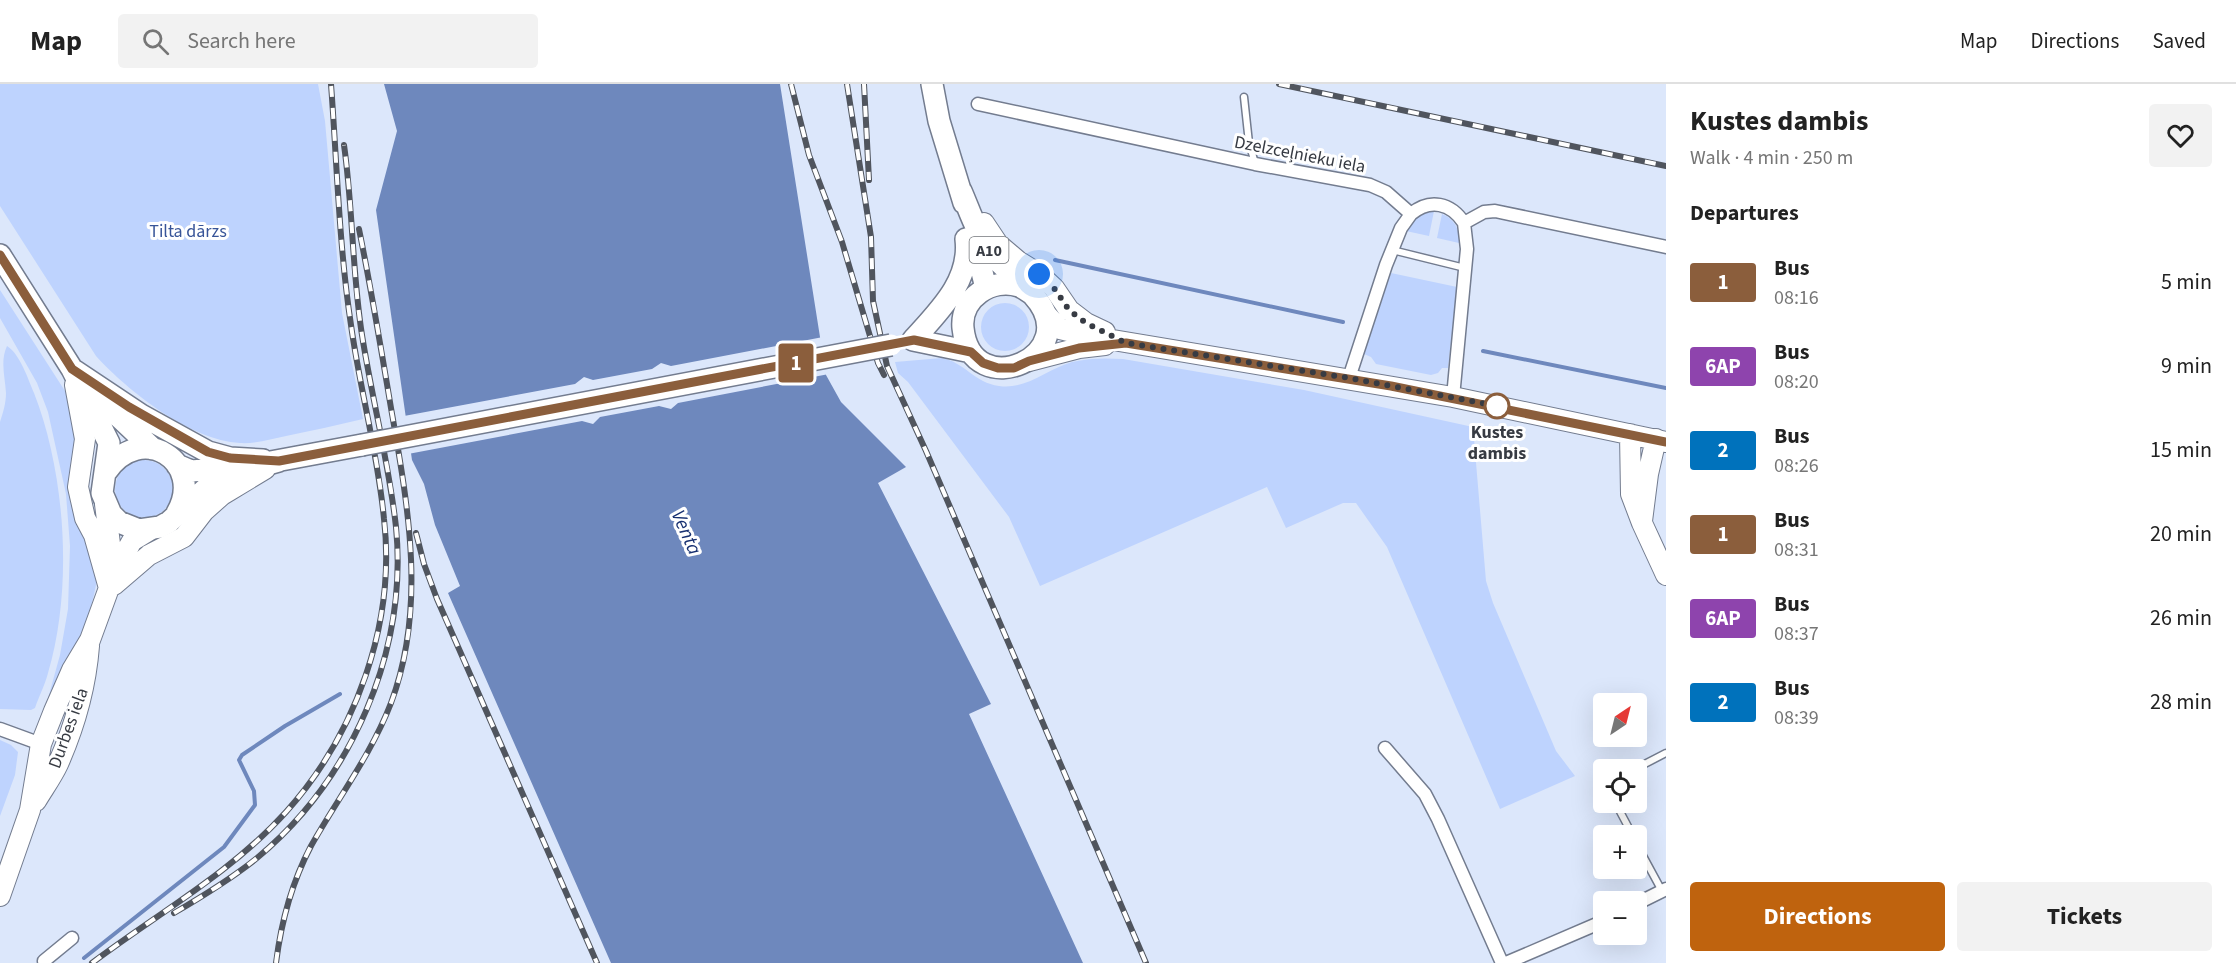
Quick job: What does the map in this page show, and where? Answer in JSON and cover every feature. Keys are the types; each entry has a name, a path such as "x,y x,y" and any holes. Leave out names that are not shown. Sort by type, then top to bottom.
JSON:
{"highway":[{"name":"A10","path":"72,369 106,406 153,449 163,452 177,465 191,471 204,471 279,461 914,340 966,308 974,296 986,288 961,191 939,122 932,84"},
{"name":"A10","path":"961,191 986,246 1040,304"},
{"path":"914,340 960,281 967,265 961,191"},
{"name":"A10","path":"0,255 72,369 109,443 102,493 105,504"},
{"path":"986,288 1002,284 1020,286 1040,304 1047,331 1041,348 1029,361"},
{"path":"966,308 962,323 964,338 971,352"},
{"name":"A10","path":"914,340 971,352 983,363 998,368 1014,368 1029,361"},
{"path":"72,369 141,415 208,452 230,458 279,461"},
{"path":"106,472 114,460 126,452 139,448 153,449"},
{"name":"A10","path":"150,530 160,527 176,515 212,483 230,475 279,461"},
{"path":"176,515 185,490 183,477 177,465"},
{"path":"105,504 111,514 128,527 150,530"}],"main road":[{"path":"961,191 998,244 1018,261 1039,274 1054,288 1069,310 1086,323 1126,343"},
{"path":"1040,304 1060,328 1126,343 1349,378 1453,397 1661,441 1648,474 1642,523"},
{"path":"1029,361 1079,348 1126,343"},
{"path":"72,369 85,439 78,487 79,495 85,518 94,535 109,588"},
{"path":"1630,434 1631,494 1666,576"},
{"path":"109,588 150,555 184,537 204,511 222,495 279,461"},
{"path":"105,504 111,552 109,588"},
{"path":"109,588 132,541 150,530"},
{"name":"Durbes iela","path":"0,896 30,810 41,744 72,670 90,640 109,588"},
{"name":"Durbes iela","path":"30,810 58,764 84,687 90,640"},
{"path":"41,744 53,752 58,764"}],"street":[{"name":"Dzelzceļnieku iela","path":"978,104 1255,164 1370,185 1386,192 1411,214"},
{"path":"1349,378 1391,250 1401,228 1418,208 1438,204 1450,207 1464,223 1467,249 1453,397"},
{"path":"1464,223 1484,212 1495,211 1666,247"},
{"path":"0,729 41,744"},
{"path":"1385,748 1425,794 1504,963 1593,926"},
{"path":"1647,898 1664,890"},
{"path":"43,962 72,938"}],"lane":[{"path":"1244,98 1249,143 1255,164"},
{"path":"1391,250 1465,268"},
{"path":"1647,763 1666,753"},
{"path":"1647,861 1664,890"}],"green space":[{"name":"Tilta dārzs","path":"0,84 318,84 325,121 342,313 363,419 257,442 240,443 221,440 181,424 125,384 96,356 0,206"},
{"path":"1434,211 1429,236 1406,231 1417,216"},
{"path":"1442,214 1456,226 1459,243 1437,238"},
{"path":"1391,273 1457,287 1448,368 1442,368 1438,373 1431,375 1376,364 1371,357 1364,354"},
{"path":"0,290 74,405 98,570 96,587 86,622 72,655 47,702 60,655 68,609 70,546 66,494 48,412 37,383 0,318"},
{"path":"1000,303 1010,303 1022,310 1029,322 1029,332 1022,344 1010,351 1000,351 985,340 981,332 981,322 992,307"},
{"path":"7,346 23,367 45,425 59,495 62,532 61,605 56,640 45,682 35,708 31,710 0,709 0,422 6,397 3,363"},
{"path":"942,358 950,360 983,381 999,386 1019,385 1072,362 1123,359 1304,390 1473,427 1486,581 1493,603 1556,751 1575,776 1500,809 1387,547 1356,503 1343,503 1286,528 1267,487 1040,586 1009,517 908,382 898,373 895,362"},
{"path":"144,460 155,462 168,473 173,489 171,500 160,513 144,518 133,516 120,505 115,489 117,478 128,465"},
{"path":"0,740 11,745 18,752 15,775 0,816"}],"water":[{"name":"Venta","path":"384,84 780,84 826,375 841,402 906,467 878,483 991,704 969,714 1083,963 611,963 448,593 460,586 435,525 424,484 412,460 376,210 397,131"}],"pier":[{"path":"823,337 829,374 678,403 671,409 659,406 600,417 593,424 582,421 408,454 404,416 575,384 584,377 593,380 652,369 661,363 671,366"}],"waterway":[{"path":"1055,260 1343,322"},
{"path":"1483,351 1666,388"},
{"path":"84,958 224,847 255,805 254,791 239,760 242,755 285,726 340,694"}],"railway":[{"path":"92,963 218,874 265,834 286,812 311,781 333,748 366,675 377,637 384,598 386,558 384,519 378,470 347,295 331,84"},
{"path":"791,84 809,155 842,242 878,363 884,375"},
{"path":"847,84 871,237 873,301 887,366 926,451 1146,963"},
{"path":"864,84 869,180"},
{"path":"1279,84 1666,166"},
{"path":"174,913 217,887 257,858 291,826 320,790 346,751 367,709 382,665 393,620 397,574 396,527 359,311 344,145"},
{"path":"276,963 284,918 298,874 311,846 383,722 402,667 409,630 411,556 408,519 376,318 359,229"},
{"path":"416,533 437,599 597,963"}],"bus line":[{"name":"1","path":"0,255 72,369 117,400 183,439 208,452 230,458 279,461 914,340 971,352 983,363 998,368 1014,368 1029,361 1079,348 1126,343 1453,397 1666,442"}],"place":[{"name":"Kustes dambis","path":"1497,406"}],"route":[{"path":"1039,274 1054,288 1069,310 1086,323 1126,343 1349,378 1497,406"}]}
